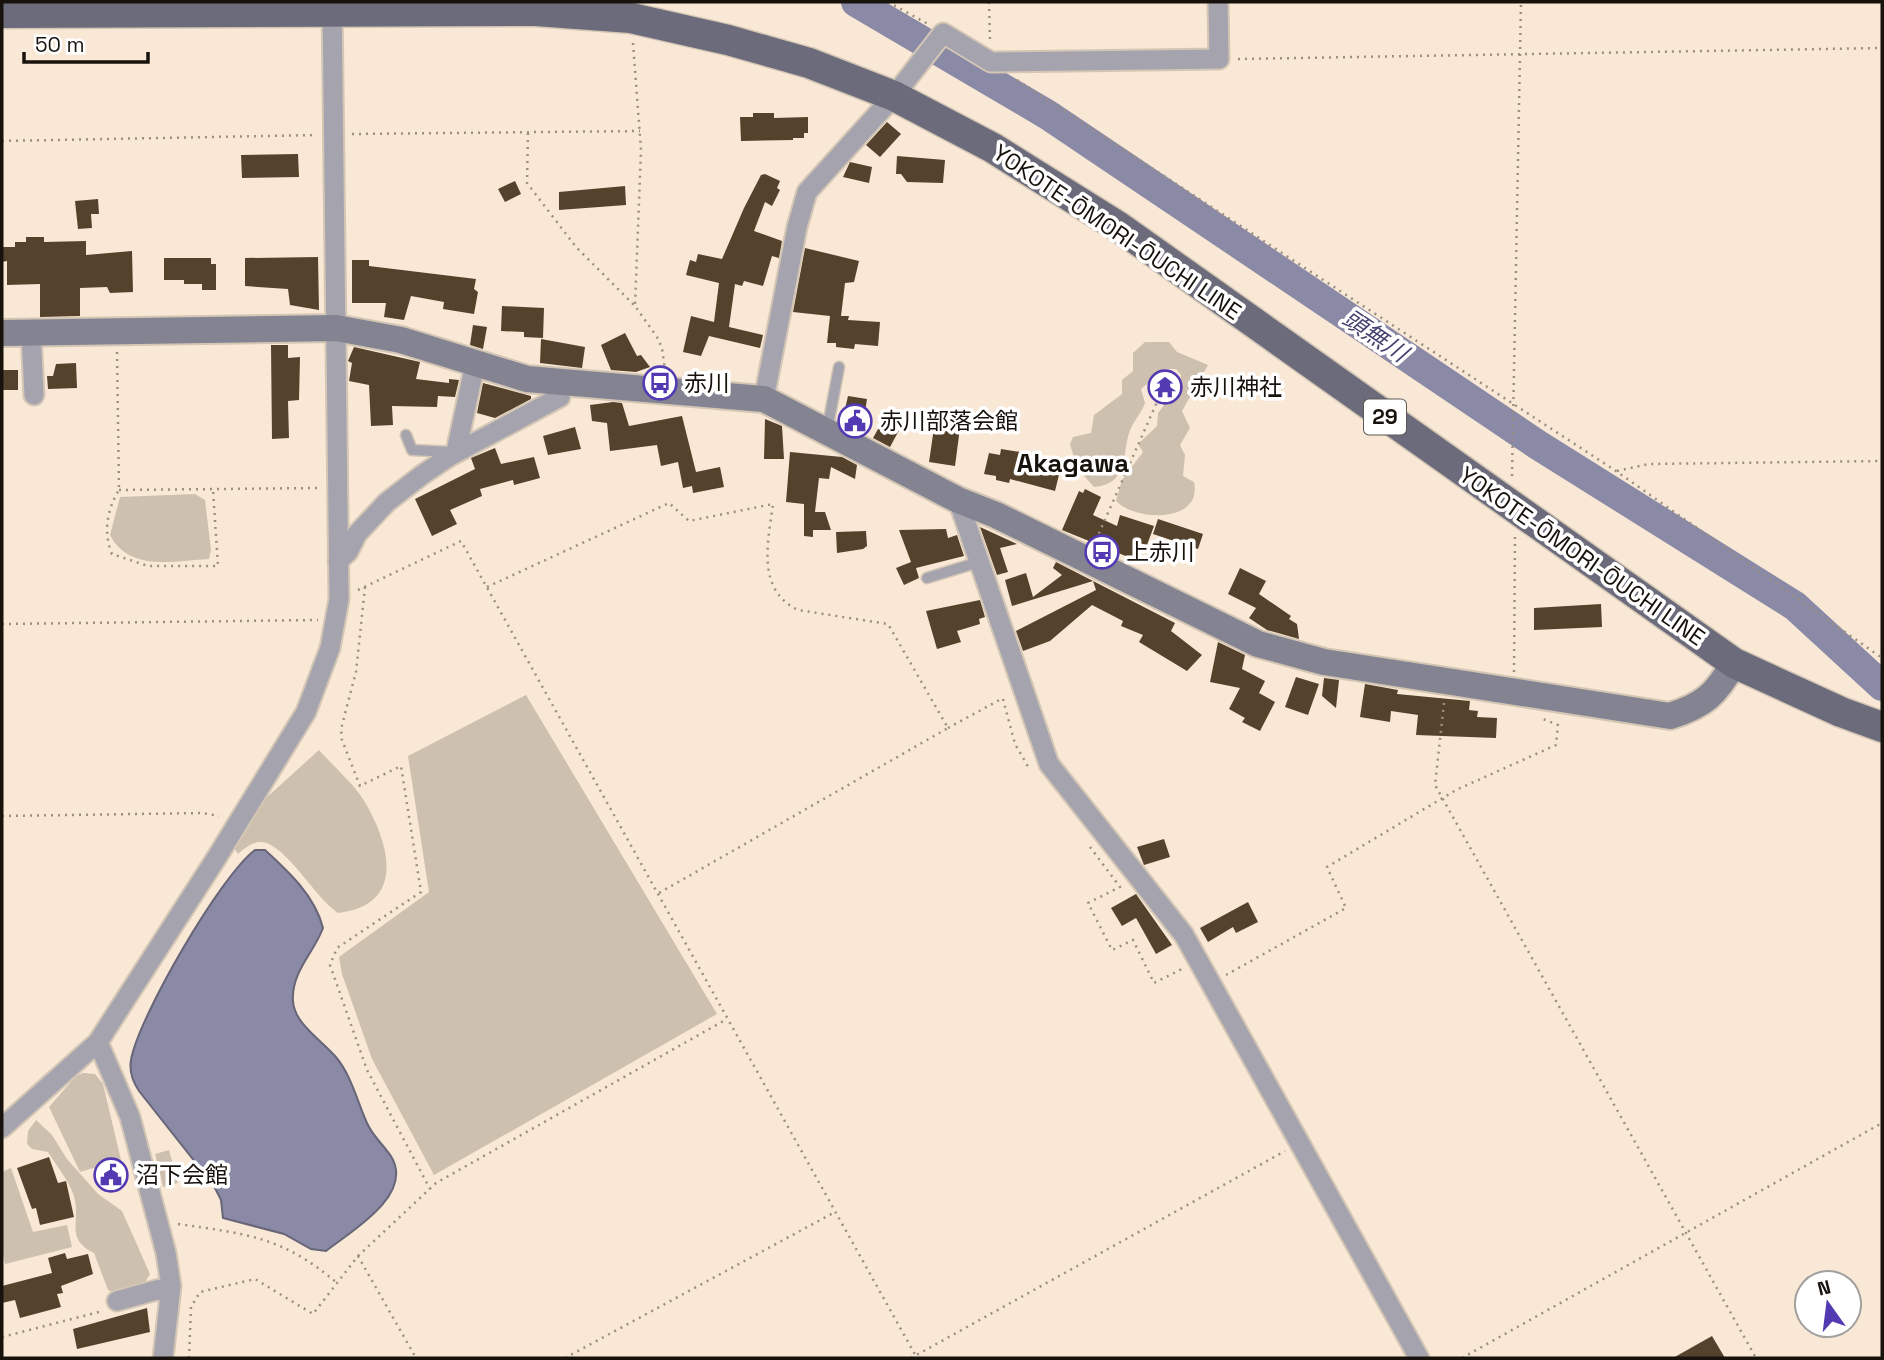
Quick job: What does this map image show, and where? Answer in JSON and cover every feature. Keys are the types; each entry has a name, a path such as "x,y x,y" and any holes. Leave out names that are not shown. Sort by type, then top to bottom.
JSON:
{"main road":[{"name":"YOKOTE-ŌMORI-ŌUCHI LINE","path":"2,13 332,6 536,10 631,18 796,60 894,96 993,148 1119,228 1734,663 1841,712 1882,727"}],"street":[{"path":"764,399 797,227 807,192 894,96 943,33 999,62 1041,64 1219,59 1218,2"},
{"path":"2,1128 98,1042 306,712 330,648 339,599 332,6"},
{"path":"2,333 336,328 401,340 527,379 560,384 764,399 958,500 1087,559 1258,643 1324,662 1670,716 1696,708 1717,691 1734,663"},
{"path":"32,332 34,395"},
{"path":"456,452 475,364"},
{"path":"338,561 348,552 357,534 387,502 456,452 560,397 560,384"},
{"path":"958,500 1049,764 1161,904 1198,961 1419,1358"},
{"path":"98,1042 130,1117 158,1221 171,1286 163,1358"},
{"path":"117,1301 171,1286"}],"lane":[{"path":"827,432 839,367"},
{"path":"406,435 412,450 456,452"},
{"path":"927,578 979,562"}],"path":[{"path":"888,2 943,33"},
{"path":"989,2 999,62 1016,79 1616,471 1882,658"},
{"path":"1210,984 1346,908 1327,867 1443,797 1556,745 1558,725 1532,715 1522,694 1512,479 1521,2"},
{"path":"631,18 639,131 635,306"},
{"path":"1219,59 1882,48"},
{"path":"2,141 639,131"},
{"path":"528,132 527,183 576,247 635,306 662,348 667,391"},
{"path":"117,331 119,490 110,505 107,541 112,554 148,566 218,566 213,490"},
{"path":"1087,559 1157,402"},
{"path":"1616,471 1649,464 1882,461"},
{"path":"119,490 336,487"},
{"path":"487,587 669,503 689,522 773,504 768,566 778,595 798,610 888,624 948,728"},
{"path":"339,599 461,541 914,1357 1299,1143"},
{"path":"366,587 356,672 341,729 342,740 360,786 401,766 421,892 337,948 330,965 366,1070 430,1189"},
{"path":"2,624 335,620"},
{"path":"1447,682 1435,785 1756,1358"},
{"path":"658,894 1022,688"},
{"path":"1003,699 1015,744 1035,777"},
{"path":"2,816 202,813 240,820"},
{"path":"1086,843 1120,887 1088,903 1112,950 1133,940 1154,983 1198,961"},
{"path":"189,1358 191,1307 200,1292 255,1279 313,1314 358,1256 430,1189 727,1019"},
{"path":"1462,1358 1882,1123"},
{"path":"565,1358 835,1212"},
{"path":"158,1221 229,1230 274,1241 302,1255 337,1283"},
{"path":"358,1256 416,1358"},
{"path":"2,1337 105,1310 117,1301"}],"shaded area":[{"path":"1145,342 1169,342 1177,352 1208,365 1182,411 1190,428 1180,445 1185,455 1183,476 1194,482 1194,495 1188,505 1179,512 1166,515 1138,513 1116,501 1122,480 1143,452 1138,444 1157,426 1158,413 1179,386 1181,375 1176,369 1165,369 1141,389 1145,403 1131,429 1122,468 1113,481 1094,487 1077,468 1070,444 1073,437 1091,433 1094,415 1122,394 1122,380 1133,371 1133,353"},
{"path":"195,494 205,500 211,550 209,559 154,562 140,559 118,547 110,535 120,497"},
{"path":"526,695 717,1014 434,1175 372,1059 342,974 339,957 429,892 408,756"},
{"path":"319,750 363,799 373,816 385,852 383,885 375,898 360,908 338,913 276,848 259,842 251,844 238,854 234,848 266,798"},
{"path":"83,1073 95,1074 103,1084 121,1160 80,1172 49,1107 76,1076"},
{"path":"36,1120 52,1135 67,1159 98,1194 122,1211 150,1274 144,1284 118,1293 108,1290 94,1253 84,1247 76,1234 75,1201 67,1181 48,1152 32,1149 27,1144 28,1131"},
{"path":"169,1150 178,1183 163,1187 155,1154"},
{"path":"11,1168 33,1232 67,1225 72,1247 5,1264 2,1248 2,1172"}],"water":[{"path":"255,850 265,850 292,876 319,916 323,928 299,972 293,991 295,1009 303,1024 341,1063 370,1128 392,1158 396,1172 394,1186 376,1212 326,1251 311,1249 284,1234 223,1218 221,1200 214,1186 139,1091 131,1072 131,1060 137,1040 164,982 222,887"}],"building":[{"path":"753,113 774,113 774,118 808,117 808,133 804,133 804,138 793,140 741,141 740,117 753,117"},
{"path":"887,122 901,134 880,157 866,145"},
{"path":"298,154 299,177 242,178 241,155"},
{"path":"897,156 945,160 943,183 907,182 901,174 896,174"},
{"path":"850,162 872,167 869,183 843,177"},
{"path":"765,174 780,181 777,188 780,190 772,206 765,202 754,231 782,241 779,258 772,256 763,286 744,281 742,286 735,284 729,327 763,335 760,348 709,336 701,356 683,352 691,316 714,322 719,283 686,275 690,260 696,262 698,254 722,259 744,208 761,175"},
{"path":"515,181 521,194 505,202 498,189"},
{"path":"625,186 626,205 559,210 559,192"},
{"path":"98,199 99,214 91,214 92,228 78,229 75,201"},
{"path":"26,237 44,237 44,242 86,241 86,255 132,251 133,292 110,293 107,287 80,288 80,316 40,317 40,284 7,285 7,261 2,262 2,247 15,247 15,242 26,242"},
{"path":"805,248 859,261 854,282 845,283 841,316 849,316 848,320 880,322 878,346 855,344 854,349 836,347 836,343 827,343 830,316 793,312"},
{"path":"318,257 319,310 290,305 288,289 245,286 245,258"},
{"path":"164,258 211,258 211,264 216,264 216,290 202,290 202,284 184,284 184,280 164,280"},
{"path":"352,260 369,260 369,266 476,279 474,289 478,292 474,314 443,309 444,302 411,296 404,320 384,317 386,303 352,303"},
{"path":"502,306 544,308 543,338 524,337 524,332 501,331"},
{"path":"473,325 487,327 483,349 470,345"},
{"path":"625,333 637,356 641,355 650,367 636,372 611,370 601,345"},
{"path":"541,339 585,347 582,368 540,363"},
{"path":"271,345 288,345 288,358 300,357 299,400 288,401 289,438 272,439"},
{"path":"354,347 420,362 416,379 449,383 449,379 459,380 455,397 438,396 437,407 392,406 393,425 371,426 369,385 349,381 352,363 348,361"},
{"path":"76,363 77,388 48,389 47,376 53,376 56,364"},
{"path":"2,370 18,370 18,390 2,390"},
{"path":"483,383 531,396 531,399 495,418 477,413"},
{"path":"848,396 867,399 862,432 842,422"},
{"path":"622,403 629,426 682,416 696,472 720,467 724,487 693,493 692,486 683,488 678,462 661,466 657,445 610,451 607,423 592,421 590,405"},
{"path":"931,411 971,411 969,429 960,428 955,466 929,462 934,428 929,428"},
{"path":"886,415 903,423 890,447 873,438"},
{"path":"765,419 782,426 784,459 764,459"},
{"path":"575,427 581,449 548,455 543,436"},
{"path":"495,448 501,464 534,457 540,478 514,485 513,480 480,489 482,496 450,510 457,524 432,536 415,499 475,469 471,458"},
{"path":"1001,449 1039,455 1036,465 1060,471 1055,491 1010,479 1009,483 996,480 996,476 984,474 989,453 1000,455"},
{"path":"790,452 842,457 857,465 855,479 831,467 829,479 819,478 815,512 825,512 831,530 813,530 813,537 804,536 804,504 786,502"},
{"path":"1085,489 1101,497 1093,515 1117,526 1120,515 1154,526 1147,545 1139,543 1133,559 1062,530 1079,491 1083,493"},
{"path":"1158,519 1203,534 1198,549 1153,534"},
{"path":"980,527 1017,544 1000,548 1008,572 997,575"},
{"path":"946,529 948,538 957,535 964,556 916,568 919,578 904,585 896,568 911,562 899,530"},
{"path":"866,531 867,546 837,553 836,532"},
{"path":"1056,562 1175,623 1171,631 1202,655 1187,671 1139,642 1143,635 1121,626 1123,621 1092,605 1050,641 1023,651 1016,631 1096,590 1093,581 1012,606 1005,580 1026,573 1033,597 1062,575 1053,568"},
{"path":"1240,568 1266,581 1259,594 1291,616 1289,619 1297,624 1299,639 1267,630 1249,618 1256,608 1228,594"},
{"path":"980,600 985,617 979,619 980,624 957,631 961,642 937,649 926,611"},
{"path":"1601,604 1602,627 1534,630 1534,608"},
{"path":"1218,642 1245,655 1242,669 1265,681 1259,693 1275,702 1260,731 1242,722 1245,718 1229,709 1240,688 1210,682"},
{"path":"1296,677 1319,684 1308,715 1285,707"},
{"path":"1324,678 1339,680 1336,708 1322,696"},
{"path":"1365,684 1398,690 1397,694 1470,701 1469,710 1478,711 1477,717 1497,718 1496,738 1416,735 1418,715 1391,711 1390,722 1360,717"},
{"path":"1164,839 1170,857 1144,865 1137,847"},
{"path":"1136,894 1172,945 1156,954 1136,918 1122,926 1111,908"},
{"path":"1248,902 1258,922 1236,933 1233,927 1208,942 1200,928"},
{"path":"49,1157 58,1183 66,1181 74,1217 40,1225 36,1208 32,1209 17,1168"},
{"name":"沼下会館","path":"118,1162 125,1181 103,1188 96,1169"},
{"path":"65,1253 67,1259 88,1254 93,1274 61,1286 63,1293 57,1294 61,1307 20,1318 15,1300 2,1303 2,1286 52,1273 48,1258"},
{"path":"147,1308 150,1332 77,1349 73,1329"},
{"path":"1712,1336 1725,1358 1673,1358"}],"waterway":[{"name":"頭無川","path":"856,2 1048,115 1538,445 1795,606 1882,686"}],"place":[{"name":"赤川","path":"660,383"},
{"name":"赤川神社","path":"1165,387"},
{"name":"赤川部落会館","path":"855,421"},
{"name":"上赤川","path":"1102,552"},
{"name":"沼下会館","path":"111,1175"}],"district":[{"name":"Akagawa","path":"1073,463"}]}
